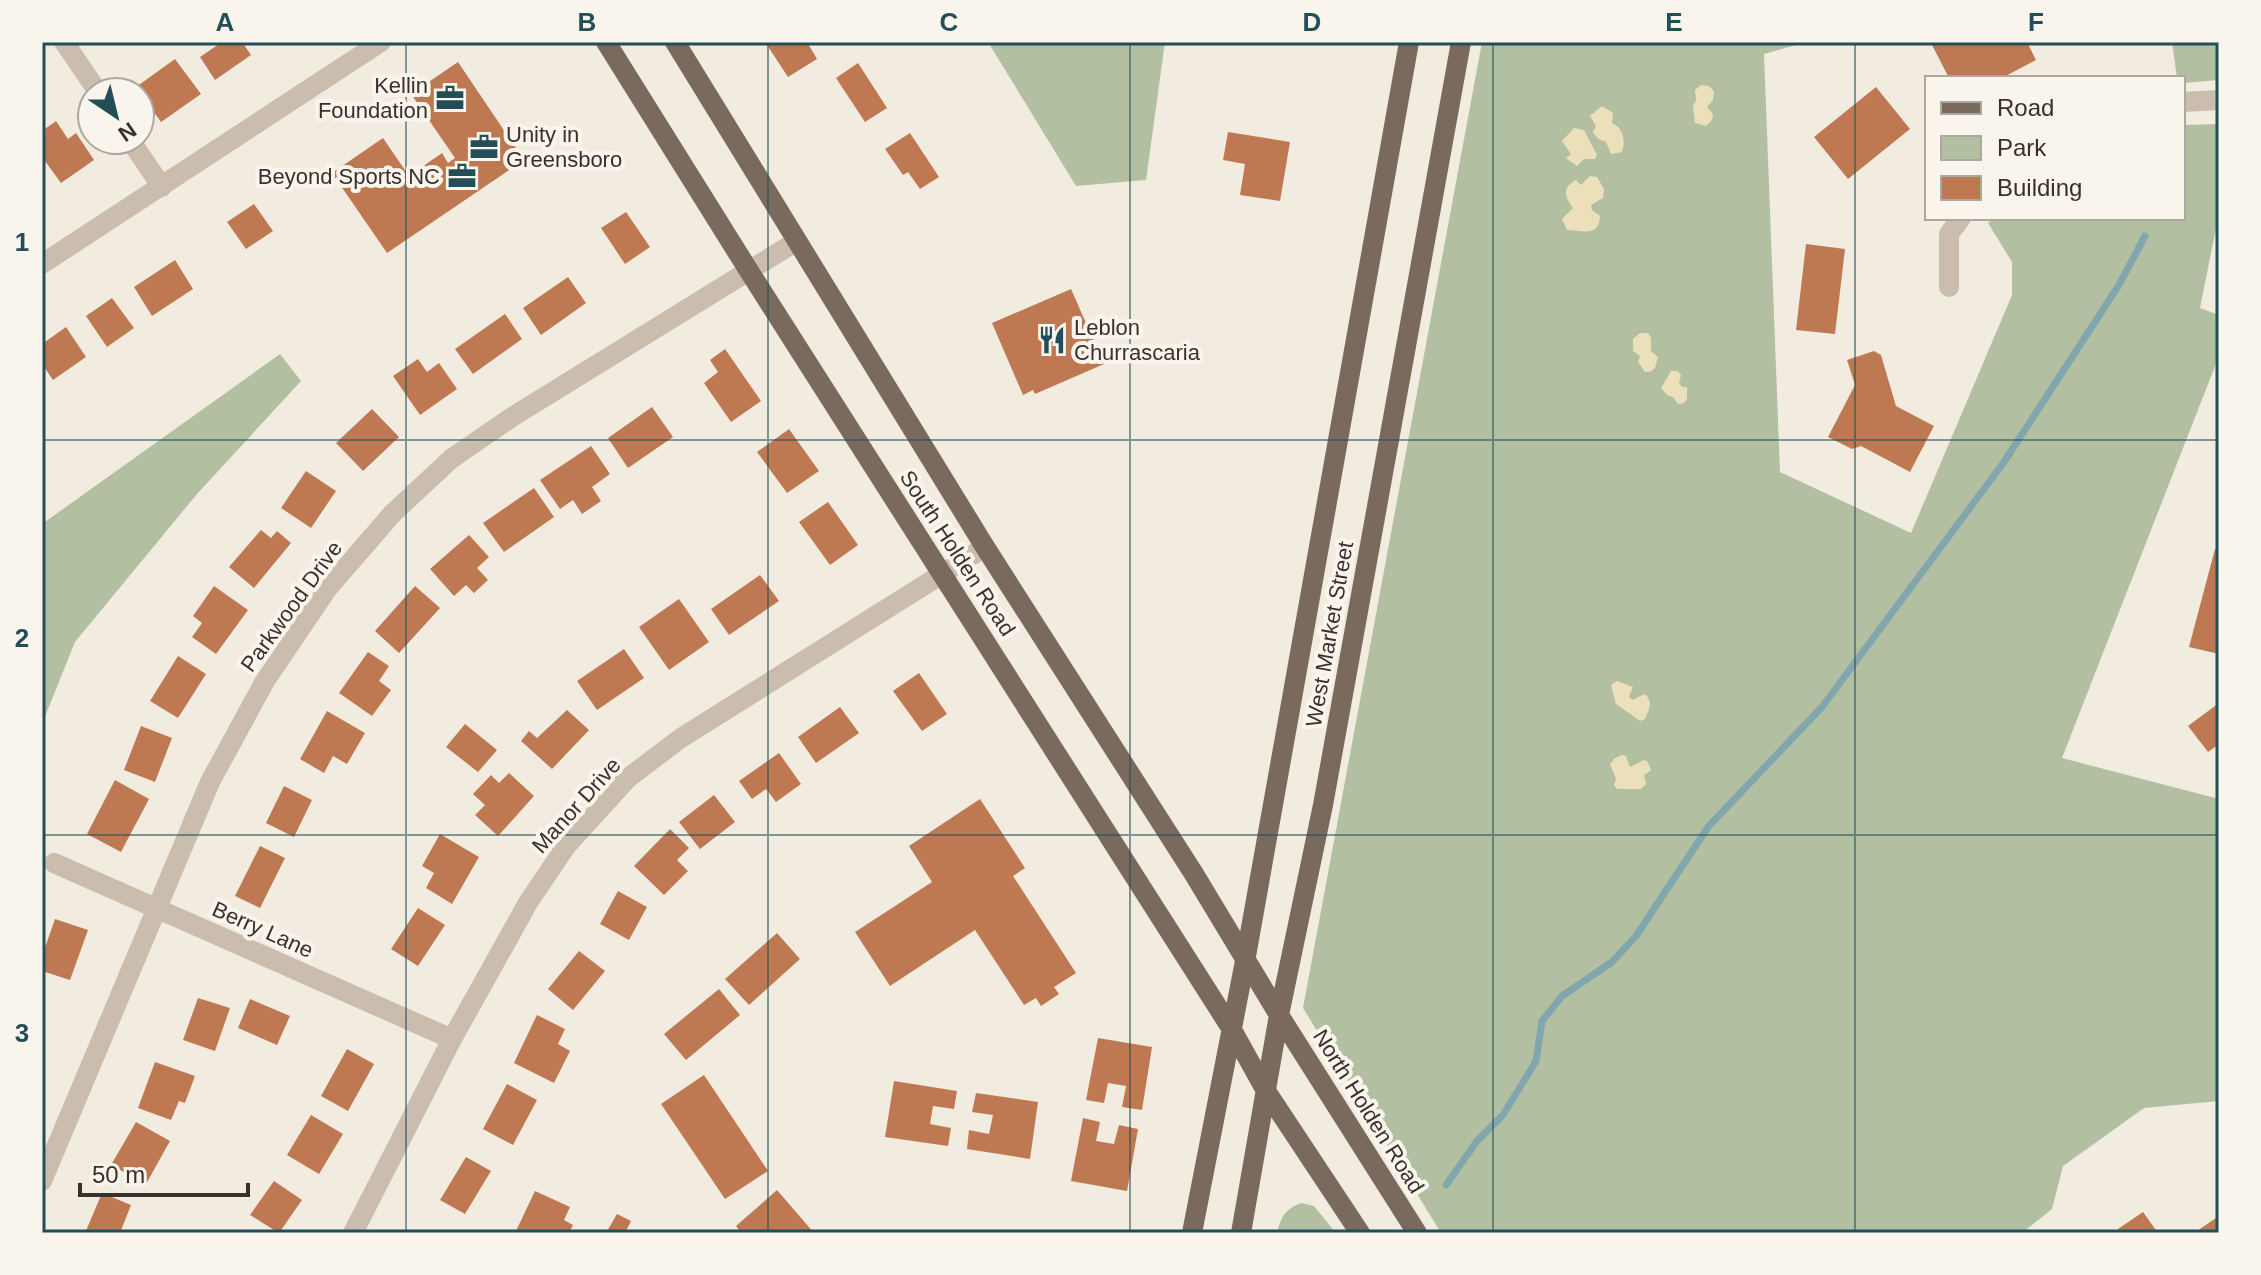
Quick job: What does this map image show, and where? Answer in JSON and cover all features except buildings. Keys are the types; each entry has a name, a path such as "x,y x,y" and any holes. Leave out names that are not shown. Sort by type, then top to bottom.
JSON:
{"main road":[{"name":"South Holden Road","path":"606,42 1231,1028 1266,1091"},
{"name":"South Holden Road","path":"675,42 985,547 1246,956 1279,1015"},
{"name":"West Market Street","path":"1192,1233 1246,956 1409,42"},
{"name":"West Market Street","path":"1241,1233 1279,1015 1323,805 1461,42"},
{"name":"North Holden Road","path":"1279,1015 1417,1233"},
{"path":"1266,1091 1360,1233"}],"street":[{"path":"64,42 87,76"},
{"path":"42,264 381,42"},
{"path":"2185,102 2219,100"},
{"path":"141,156 162,187"},
{"path":"1949,287 1949,234 1960,220"},
{"name":"Parkwood Drive","path":"42,1181 210,782 265,681 328,588 393,513 451,459 500,425 797,241"},
{"name":"Manor Drive","path":"353,1233 452,1039 529,901 559,856 628,778 681,738 985,547"},
{"name":"Berry Lane","path":"54,863 452,1039"}],"green space":[{"path":"988,42 1165,42 1146,180 1076,186"},
{"path":"1482,42 1807,42 1764,54 1780,472 1911,533 2012,295 2012,262 1988,223 1992,220 2185,220 2185,125 2219,124 2219,213 2200,308 2219,315 2219,356 2062,758 2219,799 2219,1101 2144,1108 2063,1166 2052,1209 2022,1233 1441,1233 1303,1008"},
{"path":"2172,42 2219,42 2219,80 2185,83 2185,76 2177,76"},
{"path":"280,354 301,381 197,494 75,642 42,724 42,524"},
{"path":"1301,1203 1314,1206 1336,1233 1277,1233 1284,1214"}],"sand":[{"path":"1701,85 1709,86 1714,91 1713,100 1707,107 1713,114 1712,120 1706,126 1695,123 1695,90"},
{"path":"1602,106 1613,113 1612,123 1621,131 1624,143 1622,152 1611,154 1606,142 1598,139 1593,132 1596,126 1590,116"},
{"path":"1574,128 1584,130 1597,155 1595,159 1584,159 1577,166 1566,158 1571,154 1562,141"},
{"path":"1590,176 1597,177 1604,189 1603,198 1591,205 1600,216 1599,223 1589,231 1567,230 1562,219 1573,208 1566,196 1566,189 1576,180 1581,185"},
{"path":"1640,333 1648,333 1651,351 1658,357 1655,368 1650,372 1645,372 1638,362 1640,356 1633,351 1633,339"},
{"path":"1671,371 1678,371 1681,375 1679,383 1687,387 1684,403 1678,404 1661,388"},
{"path":"1617,681 1633,687 1629,697 1633,700 1644,694 1647,696 1650,705 1645,719 1640,721 1616,704 1611,685"},
{"path":"1622,755 1626,756 1630,767 1647,761 1651,770 1644,775 1646,784 1641,789 1617,789 1614,785 1616,779 1610,764"}],"waterway":[{"path":"1446,1185 1477,1141 1503,1115 1536,1061 1542,1021 1562,996 1612,962 1636,936 1708,827 1822,707 2004,462 2119,285 2145,236"}],"place":[{"name":"Kellin Foundation","path":"450,98"},
{"name":"Unity in Greensboro","path":"484,147"},
{"name":"Beyond Sports NC","path":"462,176"},
{"name":"Leblon Churrascaria","path":"1052,340"}]}
